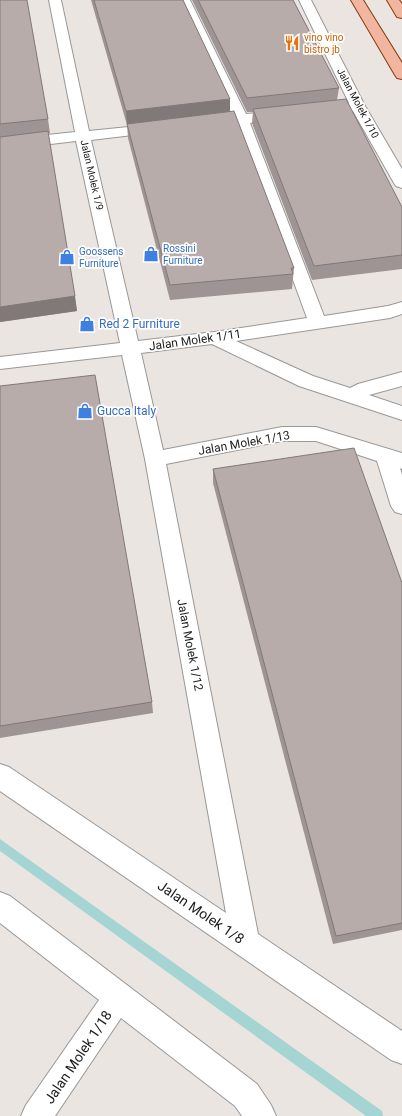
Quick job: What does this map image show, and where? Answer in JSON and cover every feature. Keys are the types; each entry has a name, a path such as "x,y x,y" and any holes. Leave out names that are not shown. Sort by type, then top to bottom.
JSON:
{"main road":[{"path":"357,0 402,75"},
{"path":"393,0 402,14"}],"street":[{"name":"Jalan Molek 1/9","path":"56,0 83,137 130,349"},
{"path":"184,0 241,119 318,323"},
{"name":"Jalan Molek 1/10","path":"305,0 358,106 402,183"},
{"path":"193,124 358,106"},
{"path":"0,145 170,127"},
{"name":"Jalan Molek 1/11","path":"0,364 214,338 398,311"},
{"path":"214,338 306,381 402,413"},
{"name":"Jalan Molek 1/12","path":"130,349 156,459 245,942"},
{"path":"351,396 365,389 402,380"},
{"name":"Jalan Molek 1/13","path":"156,459 282,434 316,434 393,458"},
{"path":"393,458 402,506"},
{"name":"Jalan Molek 1/8","path":"0,776 402,1049"},
{"path":"0,906 246,1096 260,1116"},
{"name":"Jalan Molek 1/18","path":"37,1116 118,997"}],"building":[{"path":"0,0 27,0 48,119 0,124"},
{"path":"94,0 183,0 230,99 126,111"},
{"path":"198,0 293,0 339,88 247,98"},
{"path":"346,99 402,207 402,255 314,266 253,109"},
{"path":"234,111 294,268 291,268 293,274 170,285 127,124"},
{"path":"48,131 75,296 0,307 0,137"},
{"path":"95,375 152,702 0,726 0,386"},
{"path":"354,448 402,583 402,923 336,936 213,469"}],"waterway":[{"path":"0,844 377,1116"}],"place":[{"name":"vino vino bistro jb","path":"292,43"},
{"name":"Rossini Furniture","path":"151,254"},
{"name":"Goossens Furniture","path":"67,257"},
{"name":"Red 2 Furniture","path":"87,324"},
{"name":"Gucca Italy","path":"85,411"}]}
